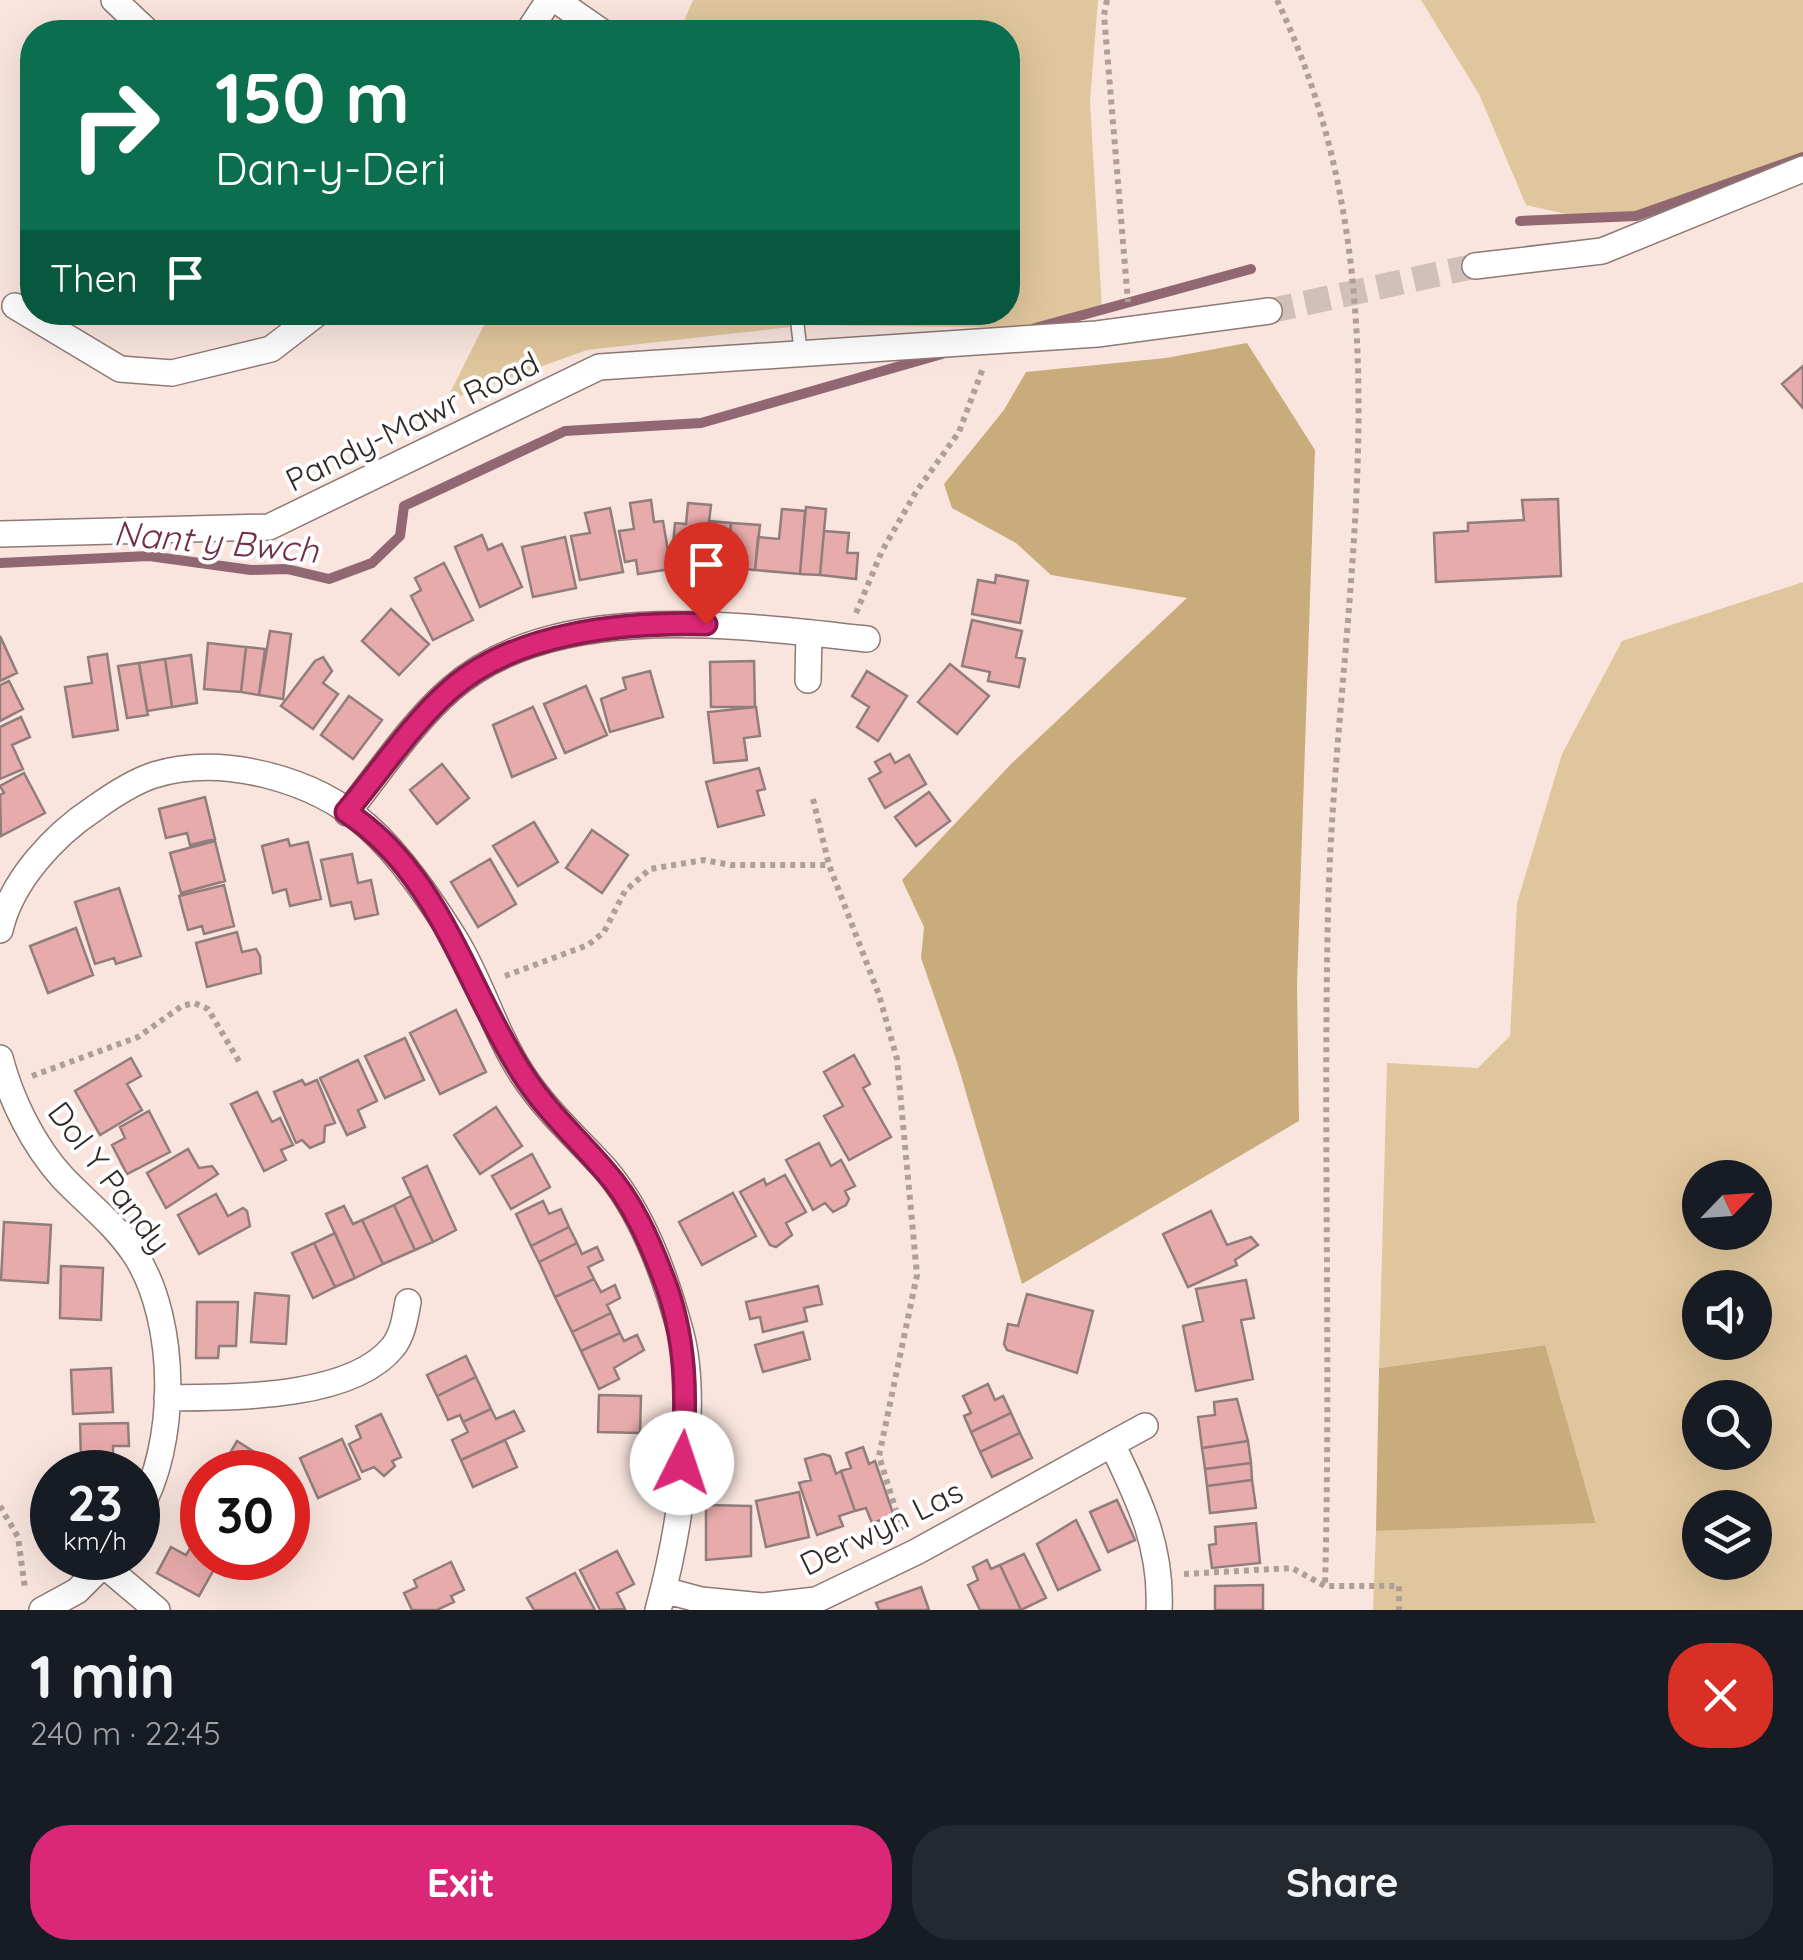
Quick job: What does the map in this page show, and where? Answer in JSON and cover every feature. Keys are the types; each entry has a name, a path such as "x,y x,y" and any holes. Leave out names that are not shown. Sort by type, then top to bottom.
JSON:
{"street":[{"path":"114,0 135,20"},
{"path":"537,20 553,0 584,20"},
{"path":"1475,266 1602,251 1803,168"},
{"path":"15,306 20,309"},
{"name":"Pandy-Mawr Road","path":"0,534 269,526 599,366 1130,330 1269,311"},
{"path":"46,325 120,370 172,374 271,348 302,325"},
{"path":"346,812 452,688 492,664 540,644 610,628 674,623 857,638"},
{"path":"808,680 809,633"},
{"path":"0,930 20,884 51,844 118,792 156,774 210,770 270,774 319,794 367,826 414,880 457,942 521,1072 544,1104 607,1172 636,1214 668,1293 682,1338 686,1406 680,1491 661,1600"},
{"name":"Dol Y Pandy","path":"0,1058 8,1085 61,1176 110,1222 138,1258 163,1343 167,1398 159,1450"},
{"path":"167,1398 274,1395 348,1375 390,1350 401,1335 408,1302"},
{"name":"Derwyn Las","path":"661,1600 817,1605 1145,1426"},
{"path":"1112,1444 1154,1535 1161,1575 1159,1610"},
{"path":"34,1601 77,1591 89,1580"},
{"path":"126,1580 157,1610"}],"lane":[{"path":"798,325 801,354"}],"path":[{"path":"1107,0 1104,15 1130,330"},
{"path":"1277,0 1298,43 1344,198 1362,412 1328,909 1330,1403 1325,1586"},
{"path":"857,638 882,551 959,432 984,365 988,341"},
{"path":"813,799 829,866 879,995 897,1059 918,1275 879,1456 902,1529 916,1552"},
{"path":"477,988 588,945 604,932 625,891 650,869 704,860 731,865 829,866"},
{"path":"8,1085 138,1037 159,1020 194,1004 208,1009 240,1063"},
{"path":"0,1506 18,1536 34,1601"},
{"path":"1161,1575 1292,1568 1325,1586 1399,1586 1399,1610"}],"shaded area":[{"path":"693,0 1098,0 1090,102 1102,309 1035,328 809,325 1020,325 1020,20 684,20"},
{"path":"1421,0 1803,0 1803,157 1636,216 1579,217 1526,205 1479,94"},
{"path":"484,325 809,325 587,350 446,401"},
{"path":"1247,343 1315,450 1297,985 1299,1121 1022,1284 957,1062 921,958 924,927 902,880 1011,764 1187,598 1051,575 1016,543 952,508 944,484 1004,410 1026,372 1166,358"},
{"path":"1803,582 1803,1610 1373,1610 1376,1531 1596,1522 1544,1345 1379,1368 1387,1063 1478,1068 1510,1036 1517,903 1562,754 1622,641"},
{"path":"1545,1345 1596,1523 1376,1531 1379,1368"}],"building":[{"path":"1803,366 1803,408 1782,384"},
{"path":"1558,499 1561,576 1436,582 1434,533 1468,531 1468,523 1524,520 1522,500"},
{"path":"651,500 654,522 663,521 671,569 638,574 636,560 625,562 619,531 634,529 630,503"},
{"path":"688,503 711,505 704,565 686,564 686,557 672,555 675,523 686,524"},
{"path":"806,507 826,509 820,575 800,574"},
{"path":"610,508 623,572 580,580 571,536 590,533 585,513"},
{"path":"782,509 805,511 800,574 755,570 758,537 779,539"},
{"path":"709,521 731,523 727,567 704,565"},
{"path":"731,523 760,525 755,570 727,567"},
{"path":"824,531 849,533 847,553 858,553 856,579 820,575"},
{"path":"482,535 488,550 502,544 522,587 480,607 455,547"},
{"path":"565,537 576,588 533,597 522,547"},
{"path":"444,563 473,620 433,640 411,596 421,590 415,578"},
{"path":"996,575 1028,581 1020,623 972,614 978,580 995,583"},
{"path":"391,609 429,644 399,675 362,641"},
{"path":"972,620 1022,631 1016,657 1025,659 1019,687 988,681 990,672 962,666"},
{"path":"270,631 291,634 283,699 259,695"},
{"path":"0,636 17,673 0,681"},
{"path":"208,643 246,647 241,692 204,689"},
{"path":"246,647 265,649 259,695 241,692"},
{"path":"107,654 118,730 73,737 65,687 92,683 88,657"},
{"path":"191,655 197,703 172,707 165,659"},
{"path":"323,657 332,671 323,683 338,694 313,729 281,706 315,661"},
{"path":"165,659 172,707 147,711 139,663"},
{"path":"754,661 755,707 711,707 710,662"},
{"path":"139,663 148,715 127,718 118,666"},
{"path":"950,664 989,696 957,734 918,702"},
{"path":"650,671 663,717 610,732 601,699 626,689 623,678"},
{"path":"867,671 907,696 878,741 857,727 869,707 852,696"},
{"path":"9,681 23,709 0,721 0,685"},
{"path":"586,686 607,735 565,753 544,704"},
{"path":"349,696 382,720 353,759 321,735"},
{"path":"533,707 556,758 512,777 493,725"},
{"path":"756,707 760,736 744,738 747,760 714,763 708,712"},
{"path":"21,717 30,737 12,745 23,769 0,779 0,727"},
{"path":"890,754 895,763 909,755 926,784 885,808 869,779 881,772 875,762"},
{"path":"442,764 469,798 437,824 410,790"},
{"path":"759,768 765,789 757,791 764,815 718,827 706,782"},
{"path":"24,773 45,813 1,836 0,795 4,793 0,786"},
{"path":"929,792 950,821 916,846 895,817"},
{"path":"205,797 215,839 190,845 187,833 166,838 159,809"},
{"path":"534,822 558,862 518,886 493,846"},
{"path":"592,830 628,855 602,893 566,868"},
{"path":"288,839 290,846 308,842 321,899 290,906 286,889 273,893 262,846"},
{"path":"215,841 225,881 181,893 170,853"},
{"path":"352,854 358,883 371,880 378,914 355,919 351,902 331,906 321,860"},
{"path":"490,859 516,904 478,927 451,882"},
{"path":"224,885 234,926 204,934 202,926 188,930 179,896"},
{"path":"119,888 141,956 116,964 114,958 95,964 75,902"},
{"path":"76,928 93,975 48,993 30,946"},
{"path":"237,932 242,952 256,949 261,973 207,987 196,943"},
{"path":"456,1010 486,1072 440,1094 410,1033"},
{"path":"405,1038 424,1080 385,1098 365,1056"},
{"path":"854,1055 870,1084 863,1088 891,1137 849,1160 824,1116 843,1106 824,1072"},
{"path":"131,1058 141,1076 127,1084 142,1110 100,1135 75,1091"},
{"path":"358,1060 377,1101 358,1110 365,1127 347,1135 320,1078"},
{"path":"302,1080 305,1085 317,1080 335,1123 325,1126 324,1142 310,1148 302,1140 296,1143 274,1092"},
{"path":"257,1092 272,1122 280,1118 293,1145 281,1150 286,1160 264,1171 231,1104"},
{"path":"496,1107 522,1146 480,1174 454,1135"},
{"path":"149,1111 170,1152 127,1174 112,1145 125,1138 120,1127"},
{"path":"819,1143 831,1166 841,1160 855,1186 845,1191 849,1199 846,1205 833,1212 825,1203 813,1210 786,1160"},
{"path":"188,1149 199,1168 212,1166 218,1174 166,1208 147,1173"},
{"path":"532,1154 550,1187 511,1209 492,1176"},
{"path":"427,1166 456,1230 433,1242 403,1178"},
{"path":"785,1175 806,1212 786,1223 792,1235 776,1247 770,1245 740,1192 764,1179 766,1185"},
{"path":"733,1193 756,1236 702,1265 679,1222"},
{"path":"216,1194 228,1216 243,1208 247,1211 250,1226 199,1254 178,1215"},
{"path":"411,1196 433,1242 415,1250 394,1205"},
{"path":"543,1201 549,1214 561,1209 569,1227 531,1246 516,1214"},
{"path":"394,1205 415,1250 383,1264 362,1220"},
{"path":"344,1206 353,1224 362,1220 383,1264 355,1278 326,1214"},
{"path":"1211,1211 1227,1245 1251,1237 1258,1245 1235,1260 1237,1265 1188,1287 1163,1234"},
{"path":"4,1222 51,1225 48,1283 1,1280"},
{"path":"569,1227 577,1243 539,1262 531,1246"},
{"path":"335,1233 355,1278 335,1287 314,1243"},
{"path":"314,1243 335,1287 313,1298 292,1253"},
{"path":"577,1243 582,1254 597,1247 603,1260 588,1267 594,1279 555,1297 539,1262"},
{"path":"61,1266 103,1268 101,1320 60,1318"},
{"path":"594,1279 601,1292 615,1285 620,1298 607,1305 611,1313 572,1332 555,1297"},
{"path":"1246,1280 1254,1318 1241,1320 1253,1379 1196,1391 1183,1326 1203,1321 1196,1289"},
{"path":"818,1286 822,1304 804,1308 807,1321 763,1332 760,1317 750,1319 746,1302"},
{"path":"255,1293 289,1296 286,1344 251,1342"},
{"path":"1027,1294 1093,1311 1077,1373 1007,1350 1004,1344 1008,1324 1018,1326"},
{"path":"197,1302 238,1302 236,1346 219,1346 218,1358 196,1358"},
{"path":"611,1313 620,1333 581,1351 572,1332"},
{"path":"803,1332 810,1359 763,1372 755,1345"},
{"path":"620,1333 624,1341 637,1335 644,1350 614,1368 619,1379 599,1389 581,1351"},
{"path":"466,1356 476,1377 437,1396 427,1375"},
{"path":"111,1368 113,1412 73,1414 71,1370"},
{"path":"476,1377 491,1409 463,1422 460,1415 448,1420 437,1396"},
{"path":"988,1384 995,1400 1003,1396 1011,1413 971,1432 964,1416 971,1413 963,1396"},
{"path":"599,1395 641,1396 640,1433 598,1432"},
{"path":"1237,1399 1248,1441 1202,1448 1198,1417 1215,1415 1214,1402"},
{"path":"491,1409 496,1419 514,1411 524,1431 461,1460 452,1440 468,1432 463,1422"},
{"path":"1011,1413 1020,1433 980,1452 971,1432"},
{"path":"381,1414 401,1457 392,1461 395,1466 384,1476 374,1467 362,1472 349,1444 361,1438 356,1426"},
{"path":"128,1423 129,1446 81,1450 80,1424"},
{"path":"1020,1433 1032,1458 992,1477 980,1452"},
{"path":"342,1439 360,1479 318,1498 310,1480 310,1453"},
{"path":"505,1440 517,1467 473,1487 461,1460"},
{"path":"237,1441 251,1450 232,1450"},
{"path":"1248,1441 1251,1463 1205,1469 1202,1448"},
{"path":"863,1447 869,1464 875,1461 894,1516 872,1523 866,1508 855,1511 841,1471 851,1468 846,1453"},
{"path":"830,1456 836,1474 841,1471 855,1511 839,1516 843,1526 817,1535 799,1483 811,1480 805,1459"},
{"path":"1251,1463 1252,1480 1207,1486 1205,1469"},
{"path":"1252,1480 1256,1508 1210,1513 1207,1486"},
{"path":"799,1492 809,1537 766,1547 756,1501"},
{"path":"1117,1500 1135,1540 1108,1552 1090,1512"},
{"path":"706,1505 751,1506 751,1556 706,1560"},
{"path":"1076,1520 1100,1570 1058,1590 1037,1544"},
{"path":"1256,1523 1260,1563 1212,1568 1209,1545 1216,1544 1215,1527"},
{"path":"171,1547 180,1552 180,1580 208,1580 199,1596 160,1575"},
{"path":"617,1551 634,1584 617,1593 625,1609 600,1610 580,1570"},
{"path":"1024,1554 1046,1598 1021,1610 1000,1565"},
{"path":"987,1560 991,1569 1000,1565 1021,1610 980,1610 968,1585 978,1580 973,1567"},
{"path":"451,1562 464,1590 451,1596 454,1602 437,1610 412,1610 404,1593 417,1587 414,1580"},
{"path":"575,1573 595,1610 534,1610 527,1598"},
{"path":"1263,1585 1263,1610 1215,1610 1215,1586"},
{"path":"921,1587 929,1610 879,1610 876,1603"}],"waterway":[{"name":"Nant y Bwch","path":"1520,221 1636,216 1803,157"},
{"name":"Nant y Bwch","path":"1035,328 1251,269"},
{"name":"Nant y Bwch","path":"0,563 149,556 251,570 287,569 329,579 372,563 400,536 404,506 565,431 701,423 942,354"}],"tunnel":[{"path":"1269,311 1475,266"}],"route":[{"path":"682,1463 686,1406 682,1338 664,1278 636,1214 607,1172 555,1120 521,1072 485,1008 457,942 414,880 367,826 346,812 452,688 492,664 540,644 610,628 706,624"}]}
